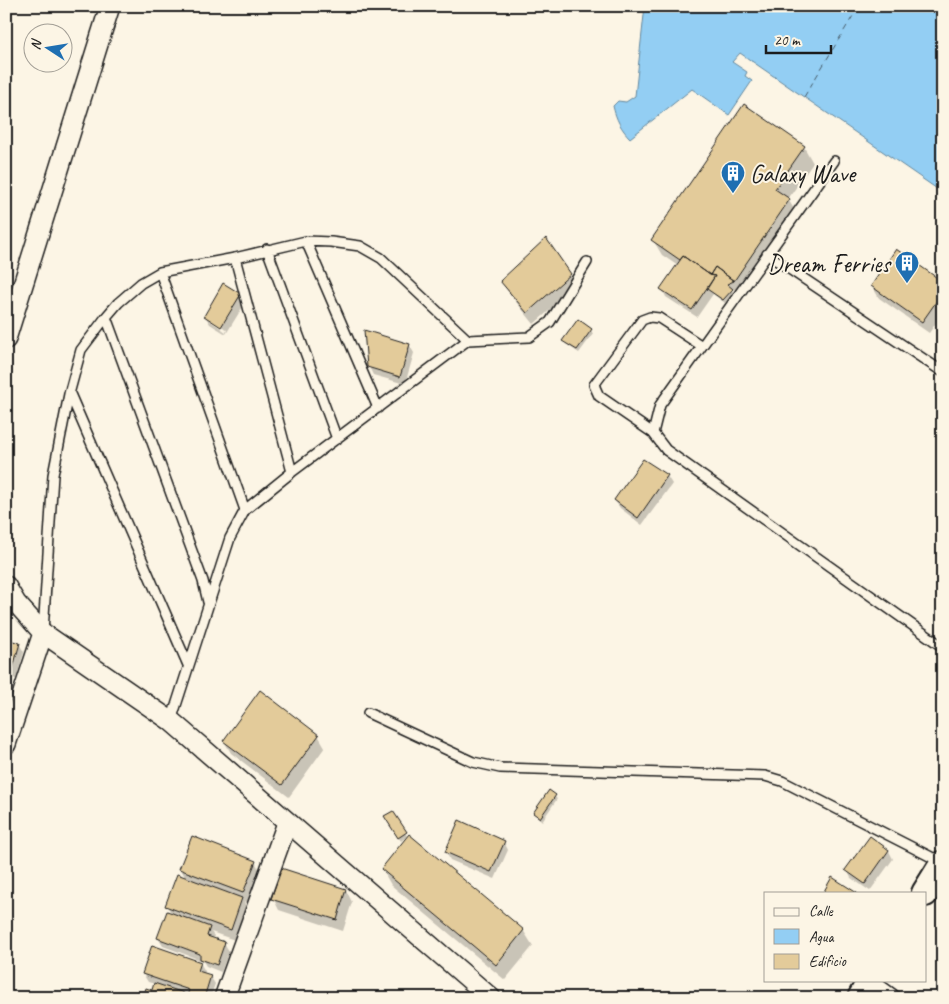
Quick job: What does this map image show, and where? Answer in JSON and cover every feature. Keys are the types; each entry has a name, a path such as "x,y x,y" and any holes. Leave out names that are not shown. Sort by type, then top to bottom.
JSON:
{"main road":[{"path":"926,892 943,864"}],"street":[{"path":"6,339 110,6"},
{"path":"6,586 16,603 43,633 171,721 491,998"},
{"path":"6,744 43,633"},
{"path":"224,998 287,822"},
{"path":"867,987 890,998"}],"lane":[{"path":"653,433 660,405 834,161"},
{"path":"306,241 378,408"},
{"path":"43,633 52,475 80,350 118,303 141,283 160,272 235,258 266,249 306,241 360,246 381,258 468,340"},
{"path":"266,249 337,439"},
{"path":"767,254 943,372"},
{"path":"235,258 292,472"},
{"path":"171,721 230,538 245,510 292,472 468,340 529,337 550,322 587,262"},
{"path":"160,272 245,510"},
{"path":"702,346 659,318 650,316 642,320 594,385 599,396 653,433 666,450 943,647"},
{"path":"106,317 203,581 208,602"},
{"path":"70,394 188,665"},
{"path":"368,713 474,762 500,768 766,776 782,781 943,864"}],"water":[{"path":"645,6 943,6 943,193 740,53 732,62 747,72 745,76 752,81 729,115 692,89 630,138 619,124 613,106 618,101 626,102 635,96"}],"building":[{"name":"Galaxy Wave","path":"744,104 805,146 775,189 790,199 734,281 715,267 710,275 683,256 680,260 651,240"},
{"path":"546,238 571,274 527,313 500,281"},
{"name":"Dream Ferries","path":"896,249 943,282 943,292 922,322 871,286"},
{"path":"683,256 710,275 715,276 692,310 660,289"},
{"path":"715,267 734,281 727,284 733,289 723,300 707,289 715,276 710,275"},
{"path":"223,283 241,294 221,327 204,316"},
{"path":"578,319 592,329 577,350 562,341"},
{"path":"364,330 410,344 400,377 367,367"},
{"path":"643,459 668,475 638,518 614,500"},
{"path":"6,639 20,643 12,671 6,670"},
{"path":"260,690 319,735 282,785 223,741"},
{"path":"549,790 556,795 540,818 533,813"},
{"path":"393,811 407,832 398,838 384,816"},
{"path":"459,820 505,841 491,872 445,852"},
{"path":"409,834 524,930 496,965 381,869"},
{"path":"192,836 256,861 243,893 179,869"},
{"path":"870,836 889,850 865,884 845,870"},
{"path":"281,868 346,889 337,920 271,899"},
{"path":"177,874 242,898 231,930 165,906"},
{"path":"832,877 855,892 824,892"},
{"path":"167,911 210,927 207,936 225,942 217,965 200,959 200,954 157,938"},
{"path":"152,945 201,962 198,971 211,975 204,998 187,996 189,990 142,974"},
{"path":"154,983 184,993 183,998 143,998 146,988 152,990"}],"ferry route":[{"path":"804,97 859,6"}],"place":[{"name":"Galaxy Wave","path":"733,194"},
{"name":"Dream Ferries","path":"907,284"}]}
